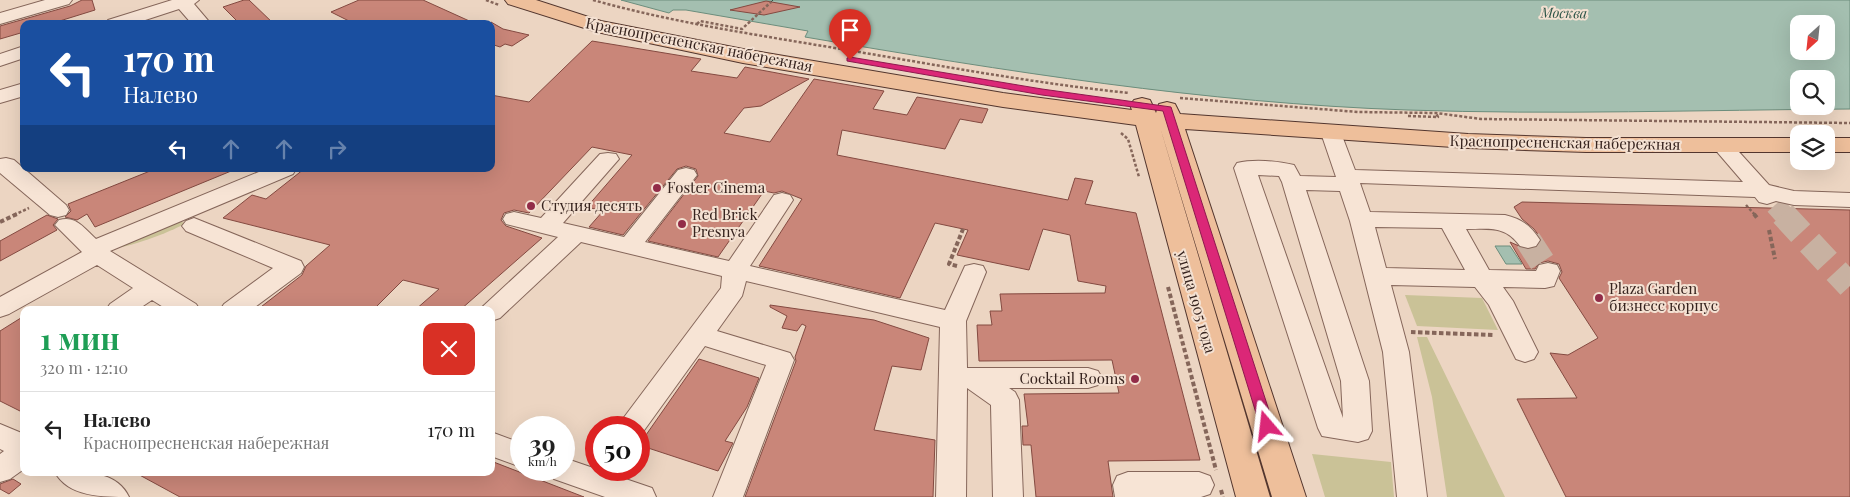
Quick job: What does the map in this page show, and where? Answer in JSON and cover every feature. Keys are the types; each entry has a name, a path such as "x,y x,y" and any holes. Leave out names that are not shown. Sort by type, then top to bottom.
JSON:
{"main road":[{"name":"Краснопресненская набережная","path":"515,0 597,26 742,56 1003,100 1156,108"},
{"name":"Краснопресненская набережная","path":"561,0 610,14 744,41 1042,92 1332,133 1468,141 1790,146"},
{"name":"улица 1905 года","path":"1156,108 1253,497"},
{"name":"улица 1905 года","path":"1156,108 1208,232 1288,497"},
{"path":"1835,145 1850,145"}],"street":[{"path":"0,18 63,0"},
{"path":"129,0 141,15"},
{"path":"126,20 186,1 199,20"},
{"path":"0,60 20,53"},
{"path":"0,97 20,90"},
{"path":"1332,133 1361,219 1396,352 1412,497"},
{"path":"1723,146 1767,197"},
{"path":"546,227 608,159"},
{"path":"10,163 95,252 181,306"},
{"path":"1245,168 1286,170 1293,182 1355,386 1358,431 1332,428 1245,168"},
{"path":"0,308 95,252 278,172"},
{"path":"629,246 686,175"},
{"path":"1293,182 1349,181 1848,201"},
{"path":"639,416 733,290 735,270 782,200"},
{"path":"514,219 953,321"},
{"path":"1361,219 1505,222 1521,230 1528,240"},
{"path":"1450,221 1482,279 1500,301 1521,344"},
{"path":"194,226 292,267 239,306"},
{"path":"495,308 576,234"},
{"path":"1375,276 1545,280 1548,271"},
{"path":"951,497 964,378 953,321 974,272"},
{"path":"125,306 152,287"},
{"path":"699,335 781,360 728,497"},
{"path":"964,378 1088,378"},
{"path":"964,378 1005,400 1008,497"},
{"path":"1317,385 1355,386"},
{"path":"0,435 20,446"},
{"path":"495,445 510,451"},
{"path":"0,470 20,456"},
{"path":"76,476 114,497"},
{"path":"607,481 641,497"},
{"path":"1130,497 1128,485 1215,487"}],"path":[{"path":"593,0 647,15 1021,79 1156,108 1436,113 1481,119 1850,123"},
{"path":"696,24 700,21 742,29 771,2"},
{"path":"1408,116 1438,118 1436,113"},
{"path":"1129,143 1142,186"},
{"path":"0,222 57,212"},
{"path":"963,229 949,264 974,272"},
{"path":"1769,230 1775,259"},
{"path":"1166,279 1215,487"},
{"path":"1410,332 1521,344"}],"shaded area":[{"path":"178,221 185,223 173,230 151,238 116,247"},
{"path":"1405,295 1482,298 1498,330 1417,326"},
{"path":"1417,337 1427,337 1505,497 1447,497 1432,397"},
{"path":"1312,454 1391,462 1394,497 1325,497"}],"water":[{"name":"Москва","path":"621,0 1850,0 1850,109 1835,109 1835,70 1790,70 1790,110 1462,111 1331,106 1255,100 1105,84 955,62 805,37 808,31 686,10 673,10 669,13"},
{"path":"1495,246 1510,246 1522,264 1506,264"}],"building":[{"path":"82,0 92,0 95,10 63,20 21,20 70,6"},
{"path":"249,0 270,20 236,20 223,7"},
{"path":"359,0 423,0 467,20 347,20 331,12"},
{"path":"766,1 800,7 764,15 730,10"},
{"path":"20,20 20,33 0,39 0,26"},
{"path":"495,24 503,29 529,35 512,46 505,44 500,47 495,45"},
{"path":"592,41 701,59 691,71 737,78 745,67 809,79 761,106 744,108 724,133 770,142 814,79 884,91 873,109 907,115 917,97 988,109 982,123 960,119 945,149 842,130 837,155 1068,200 1075,178 1093,181 1085,204 1136,213 1200,460 1108,461 1113,497 1036,497 1031,445 1023,445 1022,426 1028,426 1024,394 1119,393 1112,360 979,361 977,325 992,325 990,311 1002,311 1000,294 1105,293 1106,286 1078,281 1070,235 1043,229 1029,270 957,255 968,230 935,223 900,298 759,266 802,199 782,191 774,193 764,191 718,257 648,241 698,176 696,169 686,166 677,169 623,235 589,227 603,211 587,207 632,155 592,147 529,213 514,210 504,213 501,220 506,226 542,238 465,306 420,306 439,289 403,280 377,306 262,306 302,275 306,266 330,245 223,218 252,195 266,199 300,172 495,172 495,96 529,102"},
{"path":"148,172 229,172 95,227 87,214 77,220 65,217 71,211 68,204"},
{"path":"1522,202 1850,210 1850,497 1566,497 1517,399 1577,398 1550,353 1568,355 1598,338 1559,278 1562,272 1559,264 1548,261 1539,263 1535,269 1526,269 1510,242 1528,250 1538,247 1542,240 1534,229 1522,219 1514,207"},
{"path":"47,215 58,219 53,225 57,230 0,261 0,241"},
{"path":"770,305 874,320 929,338 921,370 892,366 874,430 935,440 933,497 745,497 796,361 795,357 806,326 802,324 797,331 782,328 787,316 770,307"},
{"path":"20,318 20,411 0,401 0,331"},
{"path":"699,359 759,378 747,407 725,441 733,443 718,471 650,449 650,429"},
{"path":"495,463 510,468 510,481 543,481 584,497 180,497 141,476 495,476"},
{"path":"13,479 21,484 9,494 0,489 0,484"}],"tunnel":[{"path":"1775,205 1784,215"},
{"path":"1783,214 1850,286"},
{"path":"1528,240 1548,271"}],"place":[{"name":"Foster Cinema","path":"657,188"},
{"name":"Студия десять","path":"531,206"},
{"name":"Red Brick Presnya","path":"682,224"},
{"name":"Plaza Garden бизнесс корпус","path":"1599,298"},
{"name":"Cocktail Rooms","path":"1135,379"}],"route":[{"path":"850,60 1093,100 1167,109 1208,232 1267,426"}]}
